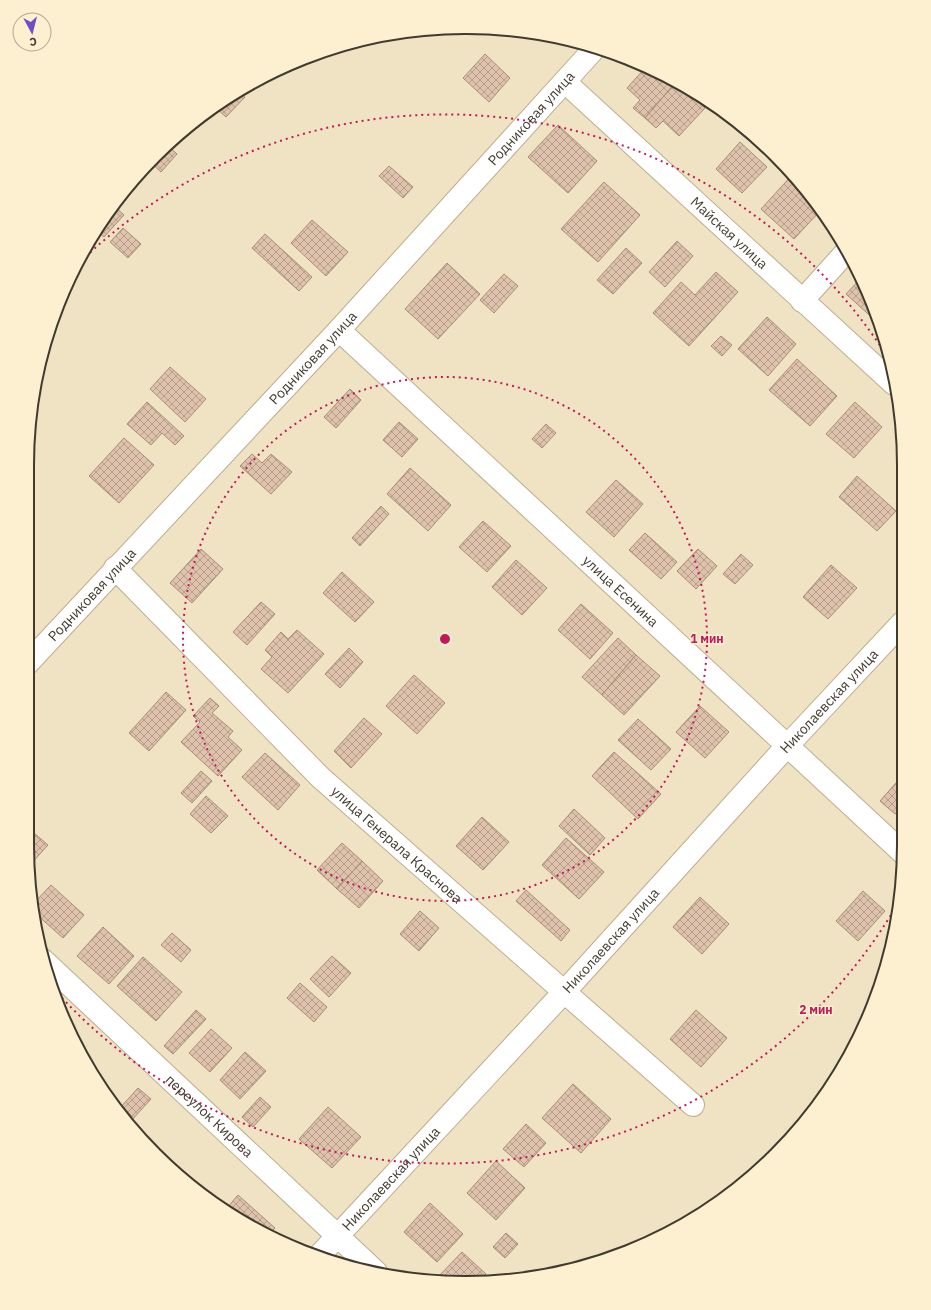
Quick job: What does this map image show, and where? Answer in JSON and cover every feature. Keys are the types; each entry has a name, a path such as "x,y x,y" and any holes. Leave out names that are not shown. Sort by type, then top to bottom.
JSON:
{"street":[{"name":"Родниковая улица","path":"34,656 339,330 591,53"},
{"name":"Майская улица","path":"565,82 888,379"},
{"path":"802,301 842,256"},
{"name":"улица Есенина","path":"339,330 897,847"},
{"name":"улица Генерала Краснова","path":"115,568 321,778 693,1105"},
{"name":"Николаевская улица","path":"323,1252 565,991 788,745 897,628"},
{"name":"переулок Кирова","path":"53,969 368,1265"}],"building":[{"path":"485,54 510,78 489,102 463,78"},
{"path":"642,72 672,87 645,118 633,108 640,100 627,88"},
{"path":"672,87 705,108 679,136 663,121 656,128 645,118"},
{"path":"244,96 245,97 226,117 220,111"},
{"path":"558,125 597,161 568,193 528,157"},
{"path":"740,142 767,167 742,193 716,169"},
{"path":"172,149 177,154 161,172 154,166"},
{"path":"389,166 413,187 403,198 379,176"},
{"path":"788,179 816,215 794,239 761,209"},
{"path":"604,182 640,215 598,262 561,229"},
{"path":"118,210 124,215 104,237 101,235"},
{"path":"312,220 348,252 326,276 291,243"},
{"path":"123,228 141,244 128,258 110,242"},
{"path":"265,234 312,277 299,291 252,248"},
{"path":"677,241 693,256 665,287 649,272"},
{"path":"626,248 642,263 613,294 597,280"},
{"path":"447,263 480,294 438,339 405,309"},
{"path":"716,272 738,292 689,346 653,313 681,282 695,295"},
{"path":"504,274 518,286 494,313 480,300"},
{"path":"856,283 870,315 846,294"},
{"path":"767,317 796,344 768,376 738,349"},
{"path":"721,336 732,345 722,356 711,346"},
{"path":"797,359 837,396 810,426 769,390"},
{"path":"170,367 206,399 185,422 150,389"},
{"path":"350,389 361,400 336,428 324,417"},
{"path":"147,402 184,436 175,445 162,433 151,445 127,424"},
{"path":"855,402 882,427 854,458 826,434"},
{"path":"399,422 418,439 402,457 383,440"},
{"path":"546,424 556,433 542,448 532,439"},
{"path":"124,438 154,465 119,503 89,476"},
{"path":"252,454 262,463 271,454 292,472 271,494 240,466"},
{"path":"410,468 451,505 428,531 387,494"},
{"path":"857,476 896,511 877,531 839,497"},
{"path":"616,480 643,504 614,537 586,512"},
{"path":"381,506 389,514 360,546 352,538"},
{"path":"483,521 511,546 487,572 459,547"},
{"path":"645,533 677,562 661,579 629,550"},
{"path":"201,549 223,569 192,603 170,583"},
{"path":"698,549 717,566 696,589 677,571"},
{"path":"741,554 753,565 735,584 723,574"},
{"path":"516,560 547,588 522,615 492,587"},
{"path":"831,565 857,588 828,619 803,597"},
{"path":"342,572 374,602 355,622 323,593"},
{"path":"261,602 275,614 247,645 233,632"},
{"path":"581,604 613,633 590,659 558,630"},
{"path":"297,630 324,654 288,693 261,669 272,657 265,650 281,632 288,639"},
{"path":"618,638 636,655 602,695 582,677"},
{"path":"349,648 363,662 340,688 325,674"},
{"path":"636,655 660,676 624,715 602,695"},
{"path":"414,675 445,703 417,734 386,706"},
{"path":"166,692 186,710 149,751 129,733"},
{"path":"210,698 219,706 212,713 233,731 228,737 242,750 218,776 181,742 200,722 193,716"},
{"path":"700,706 729,732 705,758 676,732"},
{"path":"364,718 382,734 351,768 334,751"},
{"path":"638,719 671,749 651,770 618,740"},
{"path":"614,752 661,794 638,819 592,776"},
{"path":"265,753 300,785 278,810 242,777"},
{"path":"201,771 212,781 192,803 181,793"},
{"path":"897,782 897,812 895,814 880,801"},
{"path":"206,796 228,816 211,833 190,814"},
{"path":"574,809 605,838 590,855 559,826"},
{"path":"482,817 509,842 483,870 456,846"},
{"path":"34,833 48,845 35,860"},
{"path":"566,838 604,872 579,899 542,865"},
{"path":"342,843 362,861 337,889 317,870"},
{"path":"362,861 383,881 359,908 337,889"},
{"path":"51,885 84,915 63,938 40,918 38,899"},
{"path":"526,890 570,930 561,941 516,901"},
{"path":"863,891 885,911 858,941 836,921"},
{"path":"700,897 729,924 702,954 673,927"},
{"path":"420,911 439,928 419,951 400,934"},
{"path":"103,927 134,956 109,984 77,956"},
{"path":"172,933 191,950 181,962 161,945"},
{"path":"332,956 351,973 329,997 310,979"},
{"path":"143,957 182,992 156,1021 117,986"},
{"path":"300,983 327,1007 314,1022 287,998"},
{"path":"196,1010 206,1019 173,1054 164,1046"},
{"path":"696,1010 727,1038 701,1067 670,1039"},
{"path":"211,1029 232,1048 210,1072 189,1053"},
{"path":"245,1052 266,1071 240,1099 220,1080"},
{"path":"573,1084 611,1119 581,1153 542,1118"},
{"path":"138,1088 151,1099 133,1119 122,1106"},
{"path":"260,1097 271,1107 253,1127 242,1117"},
{"path":"328,1107 361,1137 332,1168 299,1139"},
{"path":"526,1124 546,1143 524,1167 503,1149"},
{"path":"496,1161 525,1188 496,1220 467,1193"},
{"path":"238,1195 275,1228 272,1231 229,1205"},
{"path":"430,1203 463,1234 437,1262 404,1232"},
{"path":"506,1233 518,1244 505,1258 493,1247"},
{"path":"462,1252 486,1274 485,1275 466,1276 440,1275"}]}
